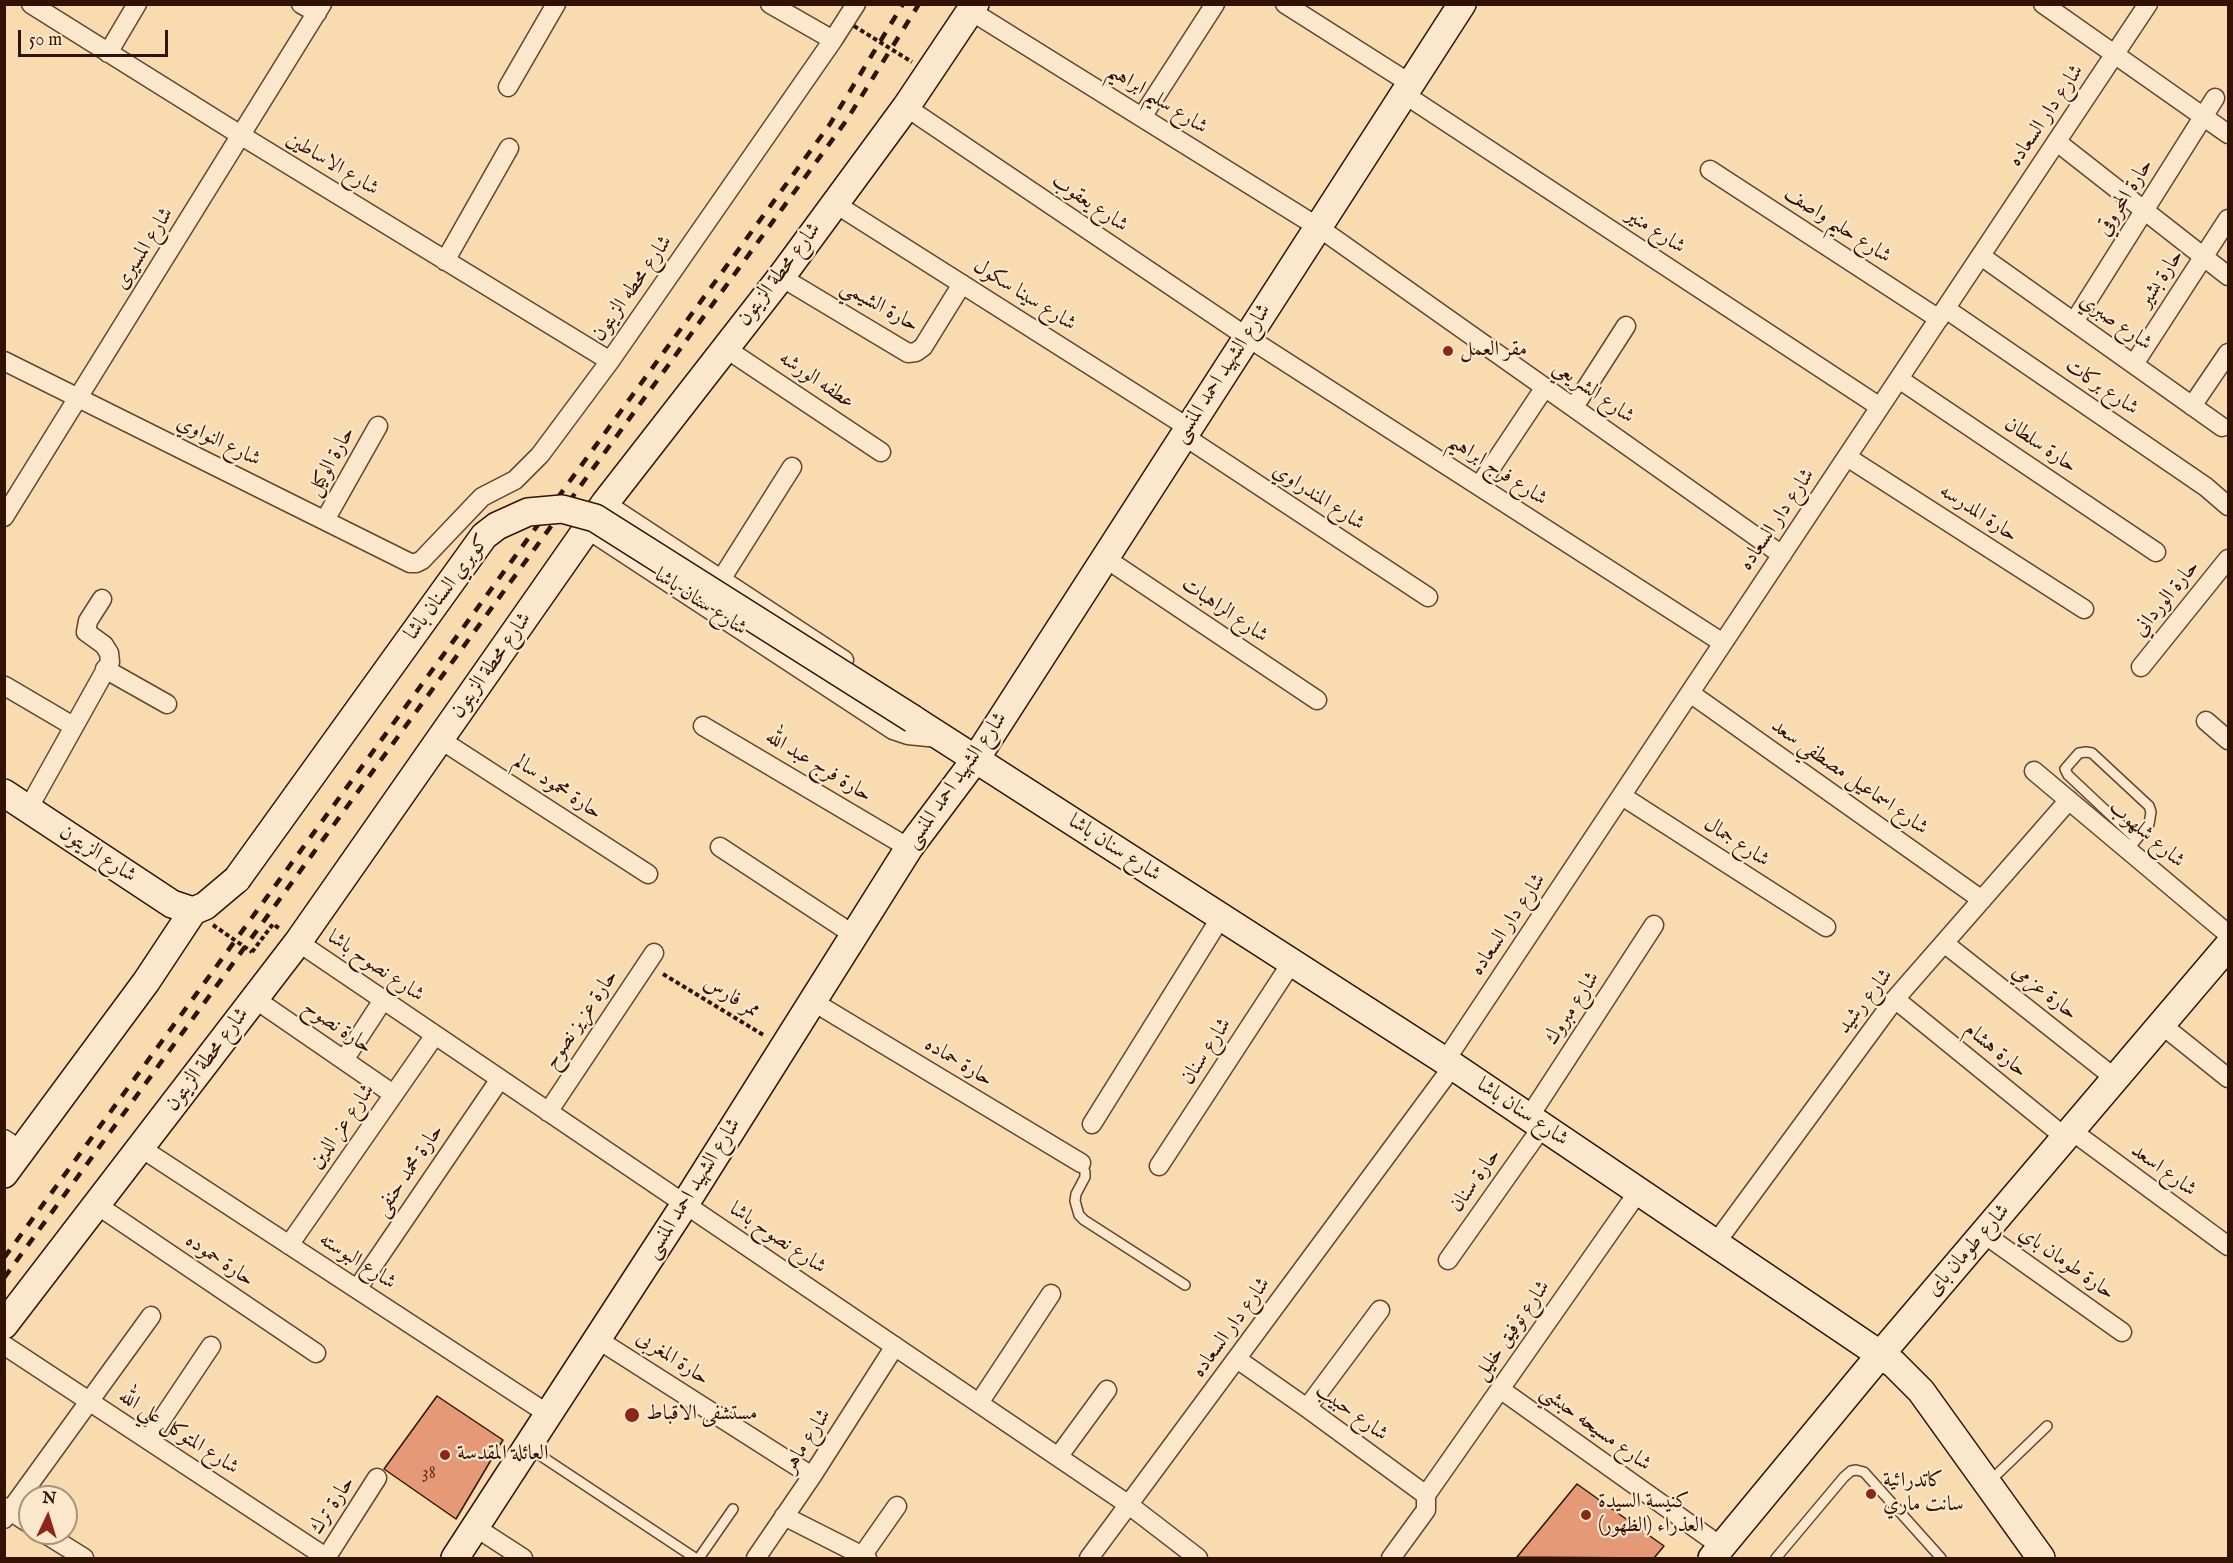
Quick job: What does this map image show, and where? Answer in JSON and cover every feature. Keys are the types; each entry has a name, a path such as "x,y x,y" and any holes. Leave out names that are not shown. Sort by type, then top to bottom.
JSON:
{"street":[{"path":"108,53 137,4"},
{"path":"508,87 556,4"},
{"path":"770,4 833,40"},
{"name":"شارع محطه الزيتون","path":"411,563 422,560 482,497 515,480 540,455 610,361 856,4"},
{"path":"1142,117 1215,4"},
{"name":"شارع منير","path":"1285,4 1880,408"},
{"name":"شارع الشهيد احمد المنسى","path":"455,1558 685,1204 909,848 975,760 1462,4"},
{"path":"2043,4 2229,134"},
{"name":"شارع دار السعاده","path":"1089,1558 1237,1359 1449,1063 1622,796 2148,4"},
{"name":"شارع الاساطين","path":"42,7 108,53 610,361"},
{"name":"شارع المسيرى","path":"4,517 242,136 313,7"},
{"name":"شارع سليم ابراهيم","path":"973,8 1318,227"},
{"name":"شارع محطة الزيتون","path":"4,1325 298,942 605,503 780,277 906,107 973,8"},
{"name":"حارة المحروقي","path":"2074,322 2215,98"},
{"name":"شارع يعقوب","path":"906,107 1247,337"},
{"path":"2056,142 2229,276"},
{"path":"445,261 509,148"},
{"name":"شارع حليم واصف","path":"1710,170 1942,314"},
{"name":"شارع سينا سكول","path":"834,203 962,284 1186,432"},
{"name":"حارة بشير","path":"2134,364 2229,219"},
{"name":"شارع الشريعي","path":"1318,227 1782,555"},
{"name":"شارع صبري","path":"1981,256 2222,427"},
{"name":"حارة الشيمي","path":"780,277 908,353 916,352 923,347 962,284"},
{"name":"شارع بركات","path":"1942,314 2206,487 2229,506"},
{"path":"1574,407 1626,327"},
{"name":"شارع فرج ابراهيم","path":"1247,337 1723,644"},
{"name":"عطفه الورشه","path":"725,348 882,452"},
{"path":"2192,406 2229,353"},
{"name":"شارع النواوي","path":"4,361 411,563"},
{"name":"حارة سلطان","path":"1899,379 2156,552"},
{"path":"1479,486 1545,387"},
{"name":"حارة الوكيل","path":"325,520 378,426"},
{"name":"شارع المندراوي","path":"1186,432 1428,597"},
{"name":"حارة المدرسه","path":"1847,457 2084,609"},
{"path":"722,578 792,466"},
{"name":"شارع سنان باشا","path":"605,503 722,578 922,713 940,738"},
{"name":"كوبري السنان باشا","path":"203,918 205,906 237,879 484,536 497,526 528,512 562,509 595,518 913,719"},
{"name":"شارع سنان باشا","path":"587,529 893,730 908,735 940,738"},
{"name":"شارع الراهبات","path":"1105,558 1317,700"},
{"name":"حارة الورداني","path":"2141,667 2229,559"},
{"path":"28,809 110,662 109,653 104,645 86,632 88,621 102,599"},
{"path":"105,669 167,704"},
{"path":"5,686 74,726"},
{"name":"شارع اسماعيل مصطفي سعد","path":"1690,693 1982,900"},
{"name":"شارع سنان باشا","path":"913,719 1449,1063 1894,1364 1921,1391 2041,1558"},
{"path":"2206,721 2229,740"},
{"name":"حارة فرج عبد الله","path":"703,726 909,848"},
{"name":"حارة محمود سالم","path":"441,740 648,874"},
{"name":"شارع شلهوب","path":"2034,771 2069,800 2132,844 2229,934"},
{"name":"شارع الزيتون","path":"4,793 172,904 203,918"},
{"name":"شارع جمال","path":"1622,796 1826,927"},
{"name":"شارع رشيد","path":"1715,1244 1895,999 2069,800"},
{"path":"720,847 854,935"},
{"path":"1092,1124 1221,917"},
{"path":"4,1174 13,1145 146,982 203,918"},
{"name":"شارع مبروك","path":"1535,1122 1654,925"},
{"name":"شارع نصوح باشا","path":"298,942 1129,1505 1198,1558"},
{"name":"حارة عزمي","path":"1944,943 2116,1078"},
{"name":"شارع طومان باى","path":"1717,1553 1880,1355 2229,946"},
{"name":"حارة عزيز نصوح","path":"548,1112 654,952"},
{"name":"شارع سنان","path":"1159,1166 1292,962"},
{"name":"حارة نصوح","path":"255,999 393,1094"},
{"name":"حارة هشام","path":"1895,999 2069,1135"},
{"path":"344,1060 383,1000"},
{"name":"حارة حماده","path":"812,1001 1080,1163"},
{"path":"2162,1024 2229,1078"},
{"name":"شارع عز الدين","path":"289,1245 435,1035"},
{"name":"حارة محمد حنفى","path":"357,1289 500,1079"},
{"name":"حارة سنان","path":"1448,1260 1535,1122"},
{"name":"شارع اسعد","path":"2069,1135 2229,1246"},
{"name":"شارع البوسته","path":"141,1148 548,1414"},
{"name":"شارع توفيق خليل","path":"1391,1558 1500,1389 1638,1192"},
{"name":"حارة حموده","path":"97,1205 316,1353"},
{"name":"حارة طومان باي","path":"1984,1234 2121,1332"},
{"path":"978,1403 1051,1294"},
{"path":"1307,1407 1380,1310"},
{"path":"6,1512 151,1316"},
{"name":"حارة المغربى","path":"597,1338 812,1476"},
{"name":"شارع المتوكل علي الله","path":"4,1345 326,1558"},
{"path":"148,1440 211,1346"},
{"name":"شارع ماهر","path":"756,1558 812,1476 895,1346"},
{"name":"شارع حبيب","path":"1237,1359 1307,1407 1426,1503"},
{"name":"شارع مسيحه حبشي","path":"1500,1389 1717,1553"},
{"path":"1058,1457 1107,1390"},
{"name":"حارة ترك","path":"326,1558 377,1478"},
{"path":"784,1516 864,1557 897,1506"},
{"path":"475,1527 523,1558"},
{"path":"63,1545 84,1558"}],"lane":[{"path":"2079,753 2092,753 2149,806 2151,812 2149,824 2132,844 2068,775 2065,769 2079,753"},
{"path":"1080,1163 1084,1167 1085,1177 1076,1194 1075,1201 1079,1215 1185,1285"},
{"path":"1987,1483 2047,1426"},
{"path":"527,1447 697,1558 733,1509"},
{"path":"1776,1558 1844,1477 1856,1470 1864,1472 1941,1558"}],"path":[{"path":"854,27 912,62"},
{"path":"203,918 252,952 273,924"},
{"name":"ممر فارس","path":"663,974 783,1047"}],"building":[{"name":"العائلة المقدسة","path":"437,1396 503,1440 456,1519 384,1469"},
{"name":"كنيسة السيدة العذراء (الظهور)","path":"1577,1484 1664,1546 1654,1558 1517,1557"}],"railway":[{"path":"4,1258 830,124 903,4"},
{"path":"4,1278 846,121 919,4"}],"place":[{"name":"مقر العمل","path":"1448,351"},
{"name":"مستشفى الاقباط","path":"632,1415"},
{"name":"العائلة المقدسة","path":"445,1455"},
{"name":"كاتدرائية سانت ماري","path":"1871,1494"},
{"name":"كنيسة السيدة العذراء (الظهور)","path":"1586,1515"}]}
